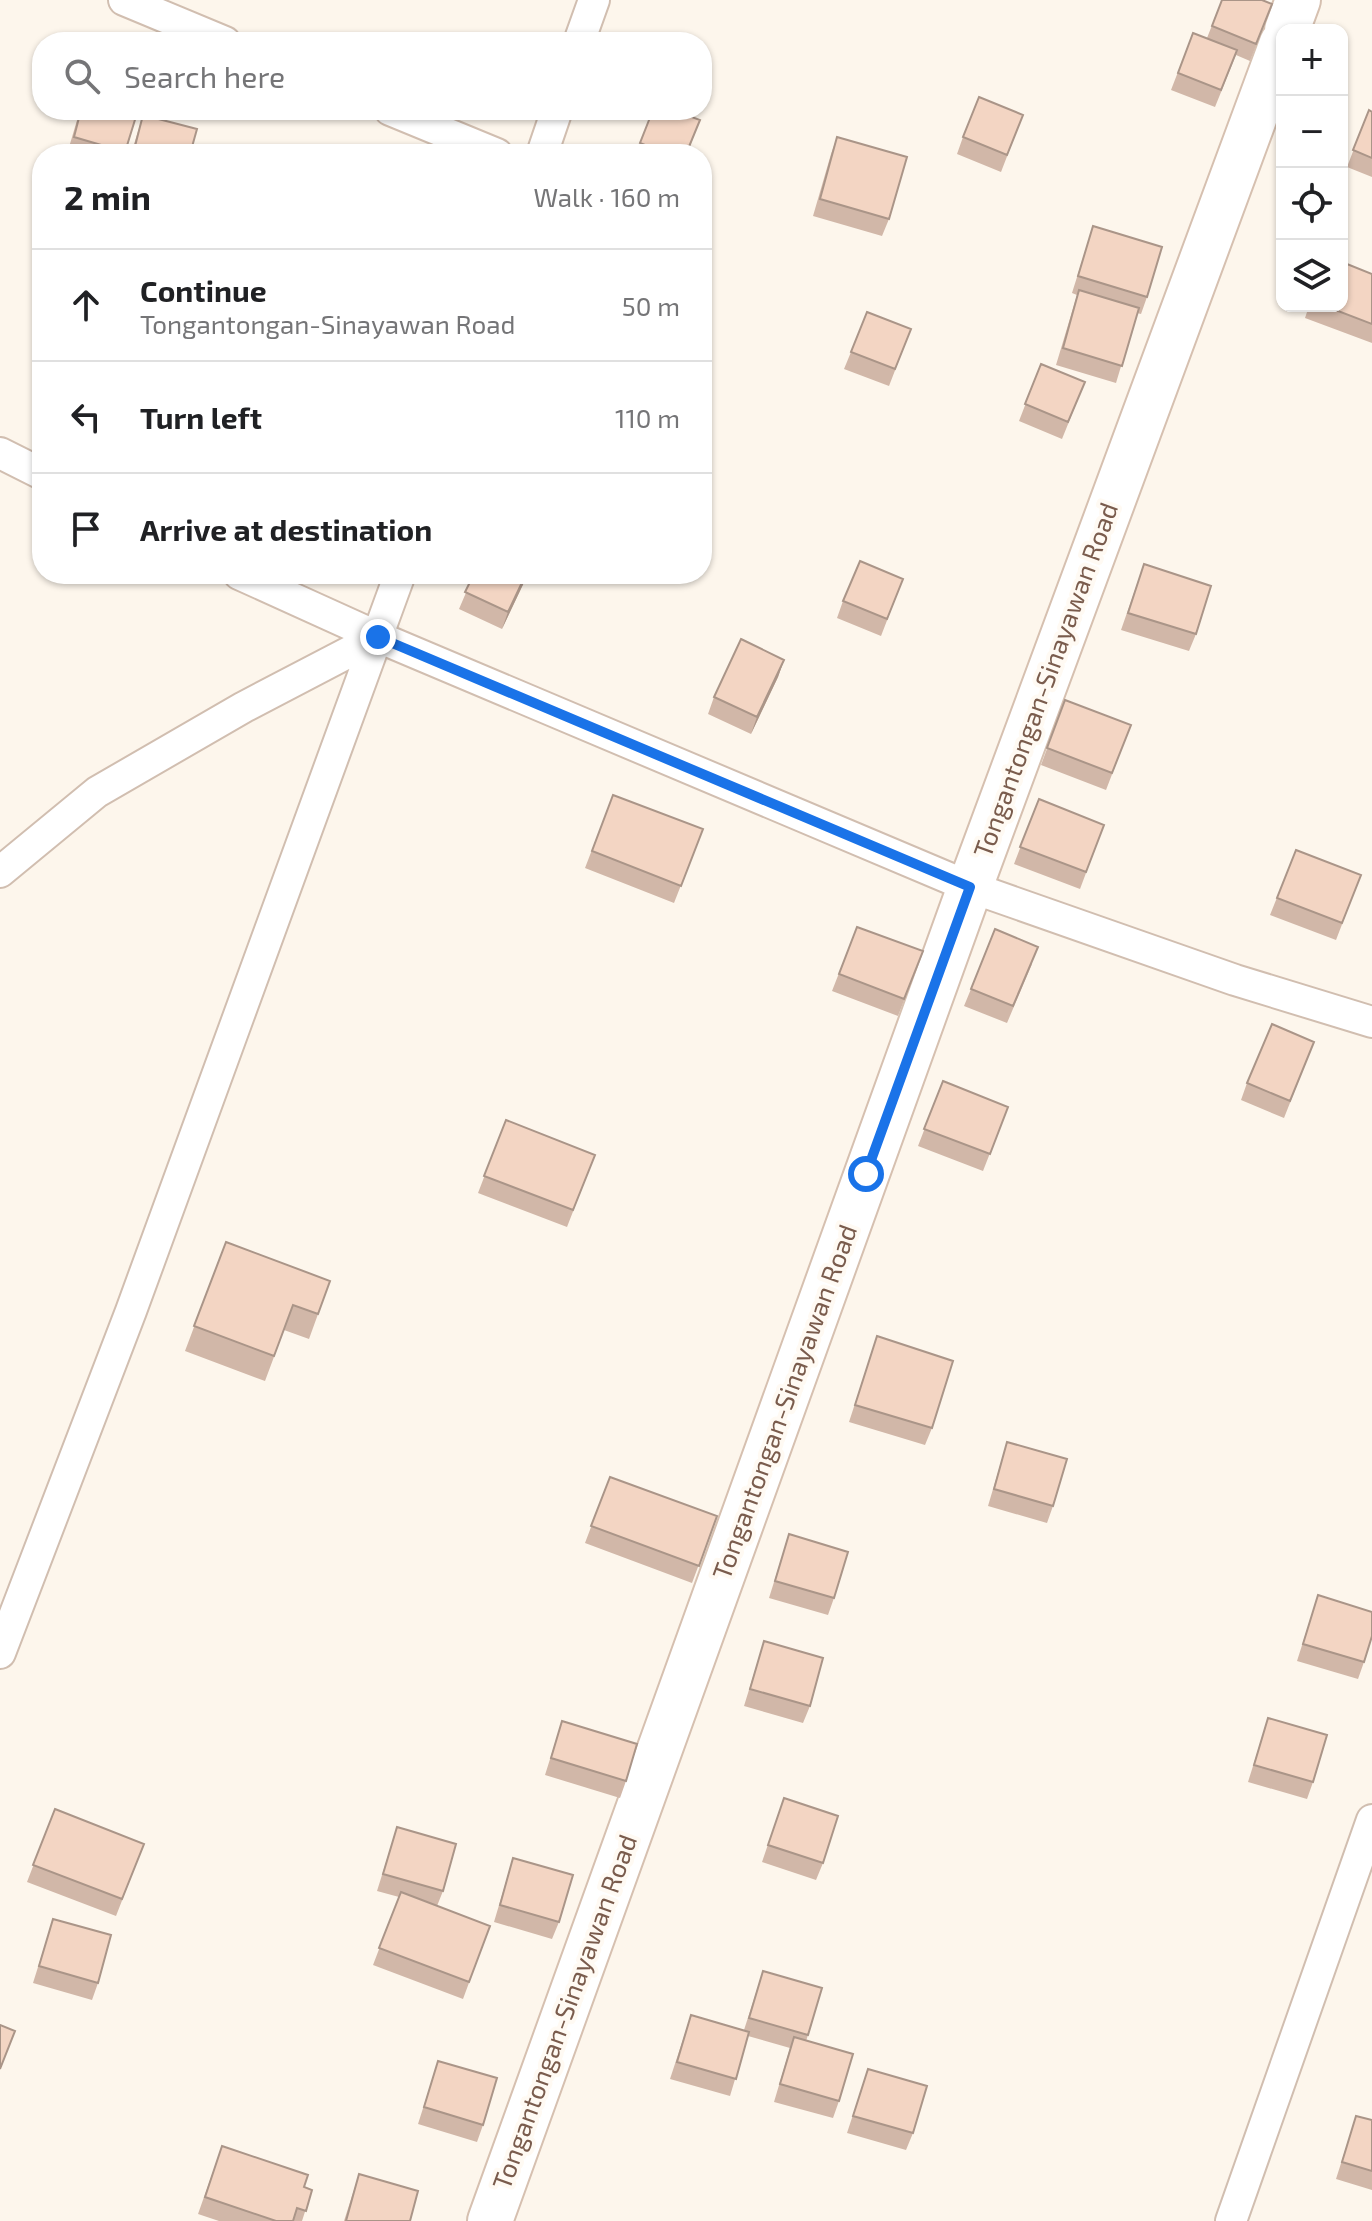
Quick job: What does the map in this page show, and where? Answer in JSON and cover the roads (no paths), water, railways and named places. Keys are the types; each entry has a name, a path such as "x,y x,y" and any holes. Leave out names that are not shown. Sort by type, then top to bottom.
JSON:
{"main road":[{"path":"1289,24 1298,0"},
{"name":"Tongantongan-Sinayawan Road","path":"490,2221 970,887 1276,59"}],"street":[{"path":"124,0 201,32"},
{"path":"583,32 594,0"},
{"path":"414,120 473,144"},
{"path":"545,144 554,120"},
{"path":"0,453 32,469"},
{"path":"261,584 378,637 970,887 1235,980 1372,1022"},
{"path":"0,1653 137,1296 397,584"},
{"path":"0,872 97,792 244,707 378,637"},
{"path":"1231,2221 1372,1820"}]}
